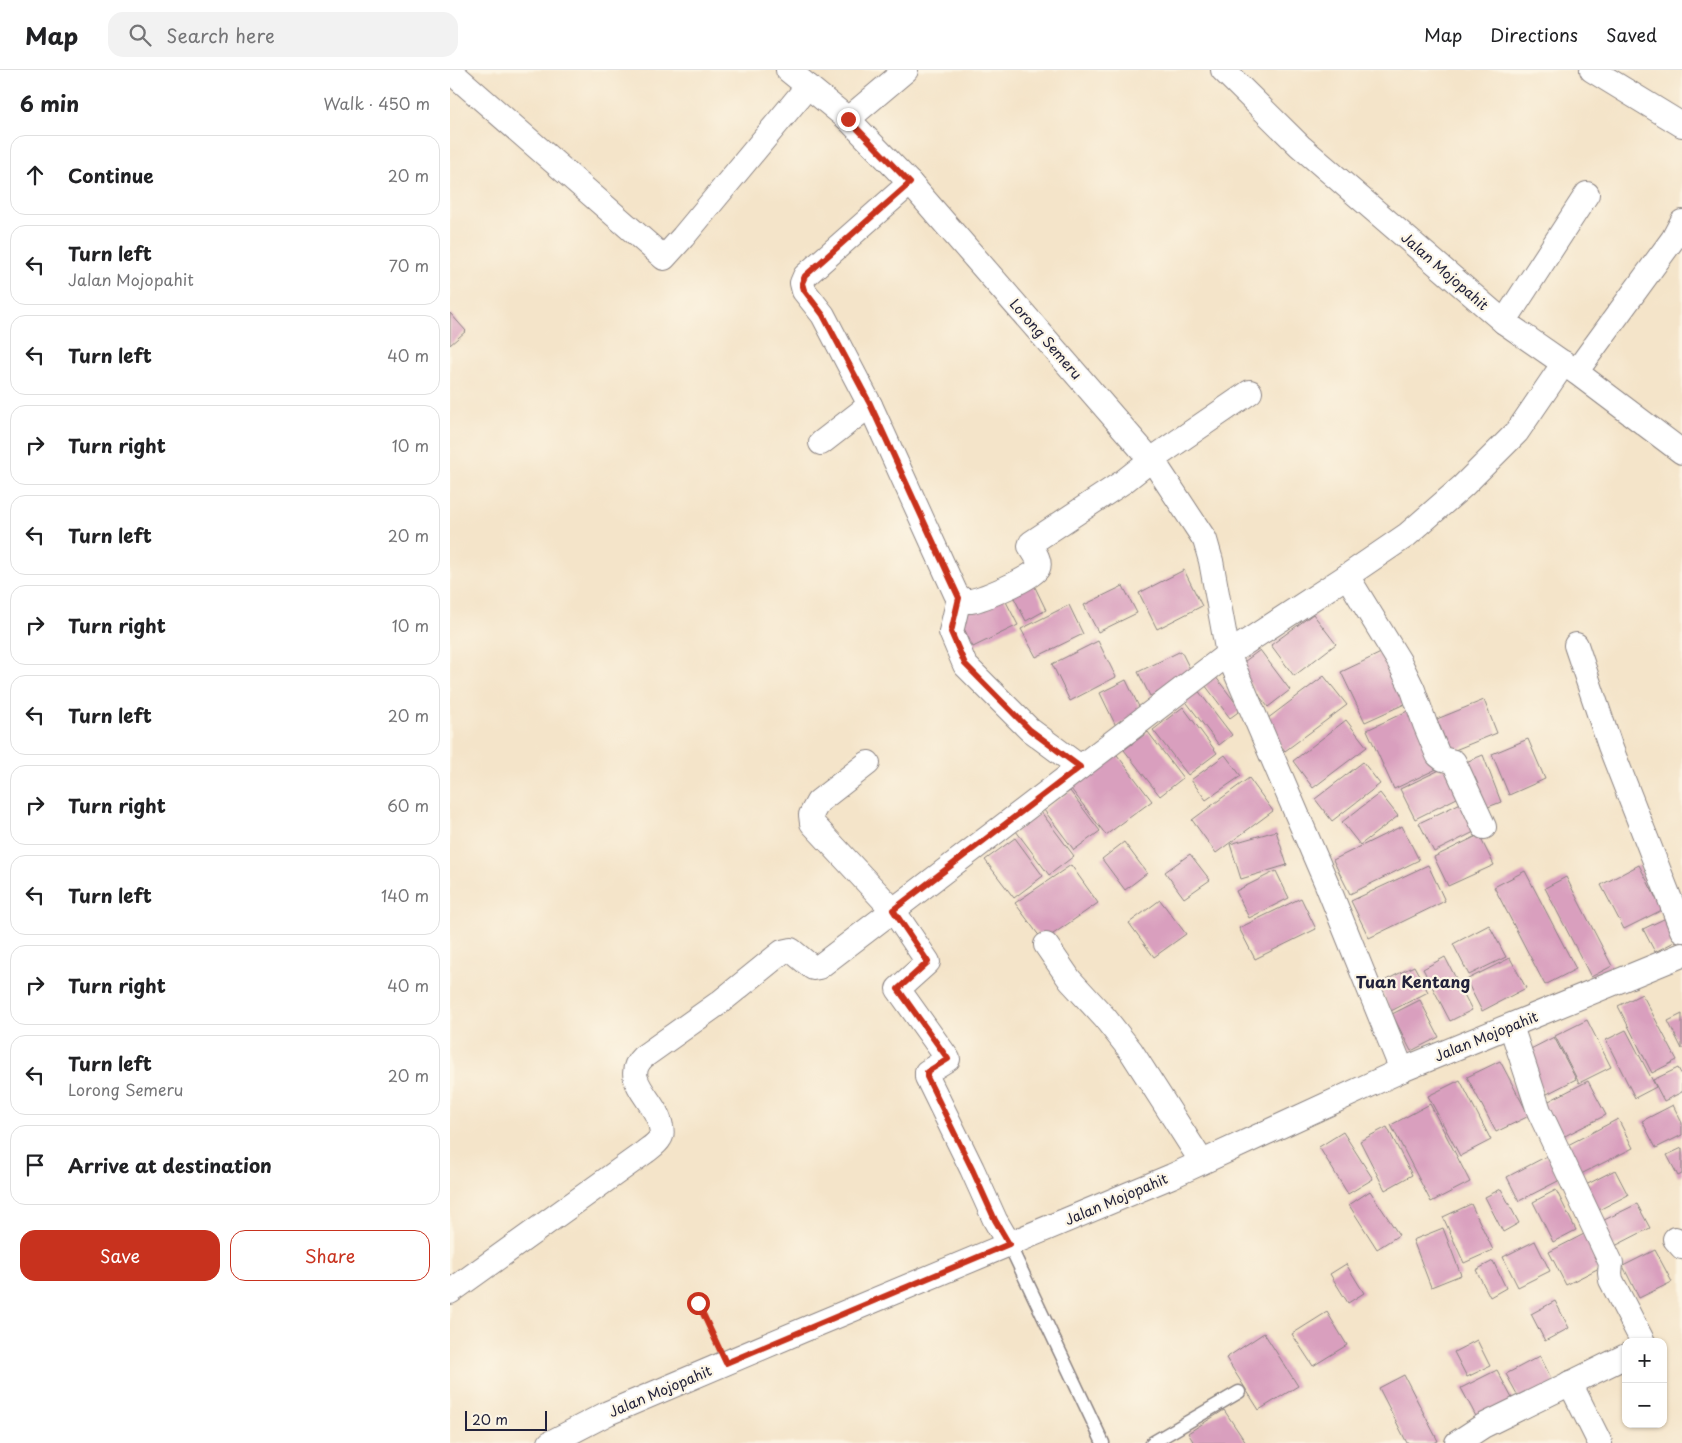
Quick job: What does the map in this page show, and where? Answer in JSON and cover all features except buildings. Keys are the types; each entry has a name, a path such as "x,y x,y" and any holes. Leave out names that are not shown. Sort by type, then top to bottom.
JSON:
{"street":[{"name":"Lorong Semeru","path":"788,70 848,119 910,183 1151,460 1198,529 1207,546 1228,654 1326,882 1402,1070"},
{"path":"848,119 906,70"},
{"name":"Jalan Mojopahit","path":"1223,70 1300,146 1504,322 1570,367 1682,452"},
{"path":"1592,70 1682,125"},
{"path":"450,71 664,258 808,86"},
{"path":"910,183 805,276 802,283 804,290 823,315 870,404 959,598 964,601 971,601 1024,580 1035,573 1038,569 1038,563 1030,546 1031,543 1123,482 1151,460 1250,392"},
{"path":"1504,322 1587,194"},
{"path":"450,1292 646,1152 661,1137 662,1131 657,1112 634,1076 637,1063 643,1057 719,1003 782,952 791,950 808,966 816,968 1228,654 1407,534 1463,486 1517,432 1679,235"},
{"path":"821,443 870,404"},
{"path":"1347,576 1399,661 1413,690 1438,755 1443,759 1454,762 1484,828"},
{"path":"959,598 951,632 965,664 1030,730 1080,767"},
{"path":"1576,645 1610,746 1682,930"},
{"path":"868,763 818,802 811,815 812,823 893,910 928,962 898,989 948,1059 927,1072 927,1077 995,1220 1009,1244"},
{"path":"1046,945 1070,980 1105,1018 1130,1051 1202,1162"},
{"name":"Jalan Mojopahit","path":"550,1443 608,1413 1202,1162 1402,1070 1682,955"},
{"path":"1511,1026 1539,1111 1611,1263 1611,1280 1642,1338"},
{"path":"1456,1443 1483,1426 1622,1358"},
{"path":"1570,1383 1600,1443"}],"lane":[{"path":"1009,1244 1103,1443"},
{"path":"1152,1443 1239,1392"}],"path":[{"path":"698,1303 726,1363"}],"district":[{"name":"Tuan Kentang","path":"1413,981"}],"route":[{"path":"698,1303 726,1363 1009,1244 995,1220 927,1077 927,1072 948,1059 898,989 928,962 893,910 1080,767 1030,730 965,664 951,632 959,598 870,404 823,315 804,290 802,283 805,276 910,183 848,119"}]}
